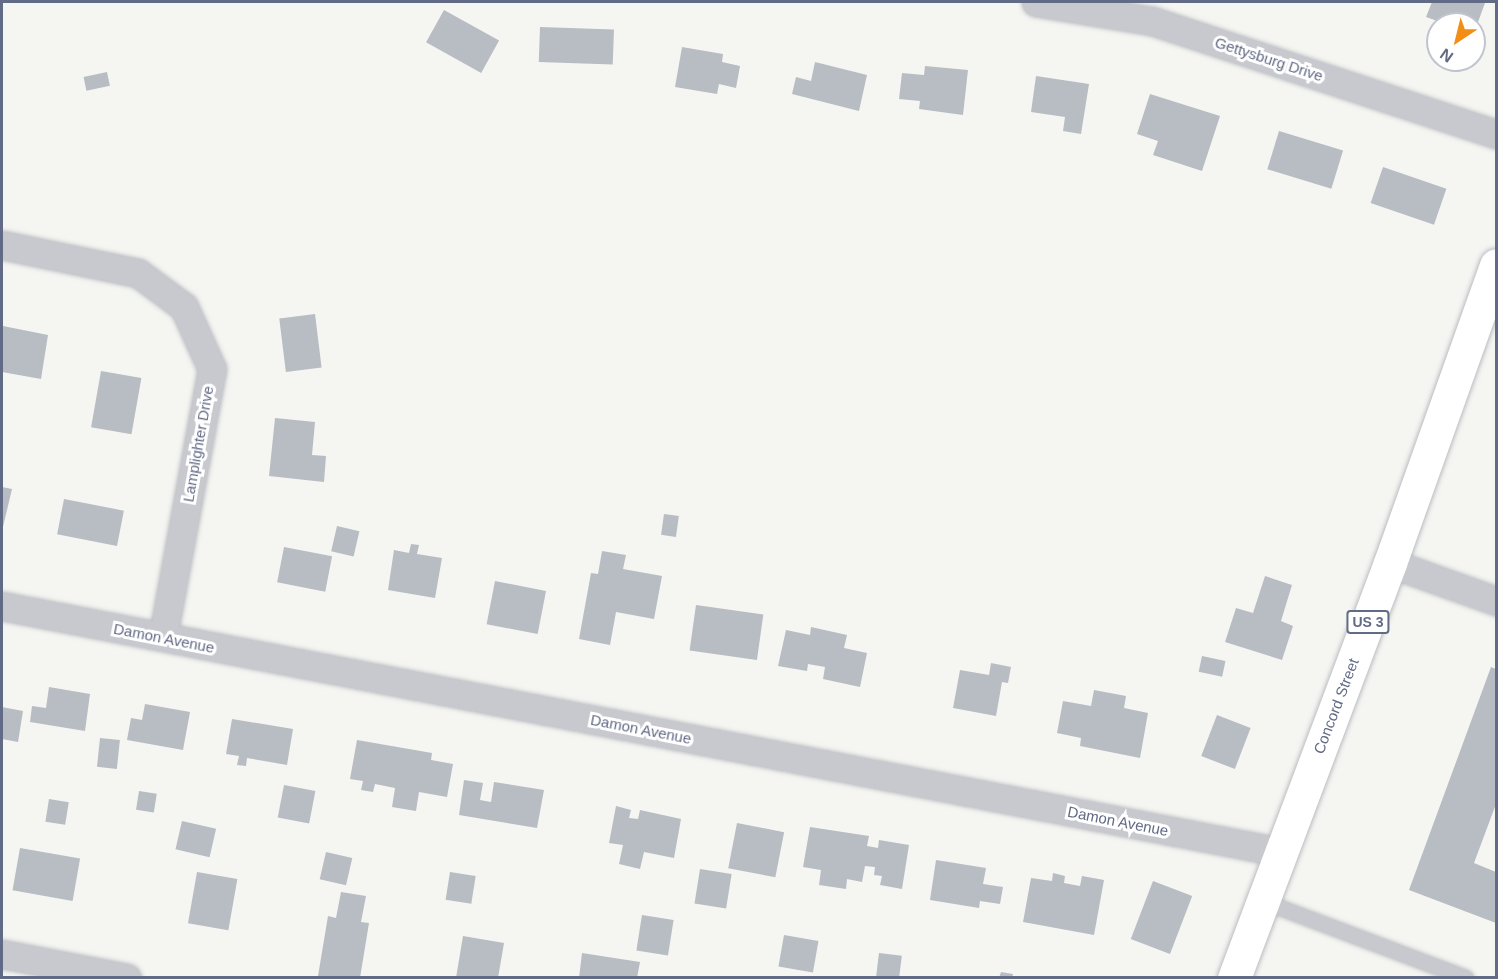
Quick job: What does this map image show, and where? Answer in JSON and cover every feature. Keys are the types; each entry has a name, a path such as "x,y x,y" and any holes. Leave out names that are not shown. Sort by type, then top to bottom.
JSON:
{"main road":[{"name":"Concord Street","path":"1234,978 1488,302 1497,265"}],"street":[{"name":"Gettysburg Drive","path":"1036,2 1152,21 1497,134"},
{"name":"Lamplighter Drive","path":"2,245 138,273 184,307 212,369 163,637"},
{"path":"1390,563 1497,601"},
{"name":"Damon Avenue","path":"2,606 1281,852"},
{"path":"2,954 120,977"}],"lane":[{"path":"1262,901 1466,978"}],"building":[{"path":"1432,2 1485,3 1482,12 1428,12"},
{"path":"444,10 499,41 481,73 426,42"},
{"path":"540,27 614,30 613,65 539,62"},
{"path":"682,47 723,54 722,62 740,66 736,88 719,84 717,94 675,87"},
{"path":"815,62 867,75 859,111 792,94 796,77 811,81"},
{"path":"925,66 968,70 963,115 919,109 920,101 899,99 902,73 924,75"},
{"path":"107,72 110,86 86,91 84,77"},
{"path":"1036,76 1089,84 1081,134 1063,131 1065,117 1031,112"},
{"path":"1150,94 1220,116 1202,171 1153,155 1158,141 1137,134"},
{"path":"1279,131 1343,151 1331,189 1267,169"},
{"path":"1383,167 1446,189 1434,225 1371,203"},
{"path":"315,314 322,368 286,372 279,318"},
{"path":"3,326 48,335 41,379 2,372"},
{"path":"101,371 141,378 131,434 91,427"},
{"path":"275,418 315,422 312,455 326,456 324,482 269,476"},
{"path":"2,487 12,489 2,531"},
{"path":"64,499 124,511 117,546 57,534"},
{"path":"664,514 679,516 676,537 661,535"},
{"path":"337,526 359,531 354,557 331,551"},
{"path":"411,544 419,545 417,554 442,558 435,598 388,590 394,550 409,553"},
{"path":"284,547 332,556 325,592 277,582"},
{"path":"602,551 626,555 623,569 662,576 654,619 616,612 610,645 579,639 591,573 598,574"},
{"path":"1265,576 1292,585 1281,621 1293,626 1282,660 1225,642 1236,608 1253,613"},
{"path":"495,581 546,591 538,634 487,624"},
{"path":"696,605 763,614 757,660 690,651"},
{"path":"811,627 847,635 844,648 867,653 860,687 823,679 825,667 808,664 807,671 778,666 786,630 810,635"},
{"path":"1202,656 1225,661 1222,677 1199,672"},
{"path":"991,663 1011,667 1008,683 1002,682 996,716 953,708 960,670 989,675"},
{"path":"1491,667 1496,669 1496,804 1474,863 1496,872 1496,923 1409,890"},
{"path":"49,687 90,694 85,731 30,722 32,706 46,708"},
{"path":"1094,690 1126,696 1124,708 1148,713 1140,758 1080,746 1081,738 1057,733 1063,701 1091,706"},
{"path":"145,704 190,712 183,750 127,740 131,718 142,720"},
{"path":"2,707 23,711 18,742 2,739"},
{"path":"1217,715 1251,728 1235,769 1201,756"},
{"path":"232,719 293,729 287,765 247,758 246,766 237,765 239,756 226,754"},
{"path":"100,738 120,740 117,769 97,767"},
{"path":"357,740 432,753 431,760 453,764 447,797 419,792 416,811 392,807 395,788 375,784 373,792 361,790 363,781 350,779"},
{"path":"464,780 483,783 480,800 491,802 494,782 544,790 537,828 459,815"},
{"path":"284,785 315,791 309,823 278,817"},
{"path":"139,791 157,794 154,813 136,810"},
{"path":"49,799 69,802 65,825 45,822"},
{"path":"616,806 631,810 629,818 638,819 640,810 681,819 674,858 644,852 640,869 619,864 623,845 609,843"},
{"path":"182,821 216,829 210,857 175,849"},
{"path":"737,823 784,832 775,877 728,868"},
{"path":"810,827 869,836 867,846 878,848 879,840 909,845 902,889 880,885 882,876 874,875 875,867 865,866 862,882 847,879 846,889 819,885 821,870 803,867"},
{"path":"20,848 80,859 73,901 13,890"},
{"path":"326,852 352,858 346,885 320,879"},
{"path":"936,860 986,868 983,884 1003,887 1000,904 980,901 979,908 930,900"},
{"path":"700,869 732,874 726,909 695,904"},
{"path":"197,872 237,879 228,930 188,923"},
{"path":"450,872 476,876 471,904 446,900"},
{"path":"1053,873 1065,876 1064,883 1080,886 1082,876 1104,880 1094,935 1023,922 1031,878 1052,881"},
{"path":"1153,881 1192,896 1170,954 1131,939"},
{"path":"341,892 366,896 361,922 369,923 360,978 318,976 328,916 336,918"},
{"path":"642,915 674,920 668,956 636,951"},
{"path":"784,935 818,941 813,973 778,967"},
{"path":"463,936 504,943 498,978 456,978"},
{"path":"582,953 640,962 637,978 579,978"},
{"path":"879,953 902,956 899,978 876,978"},
{"path":"1001,972 1013,974 1012,978 999,978"}]}
